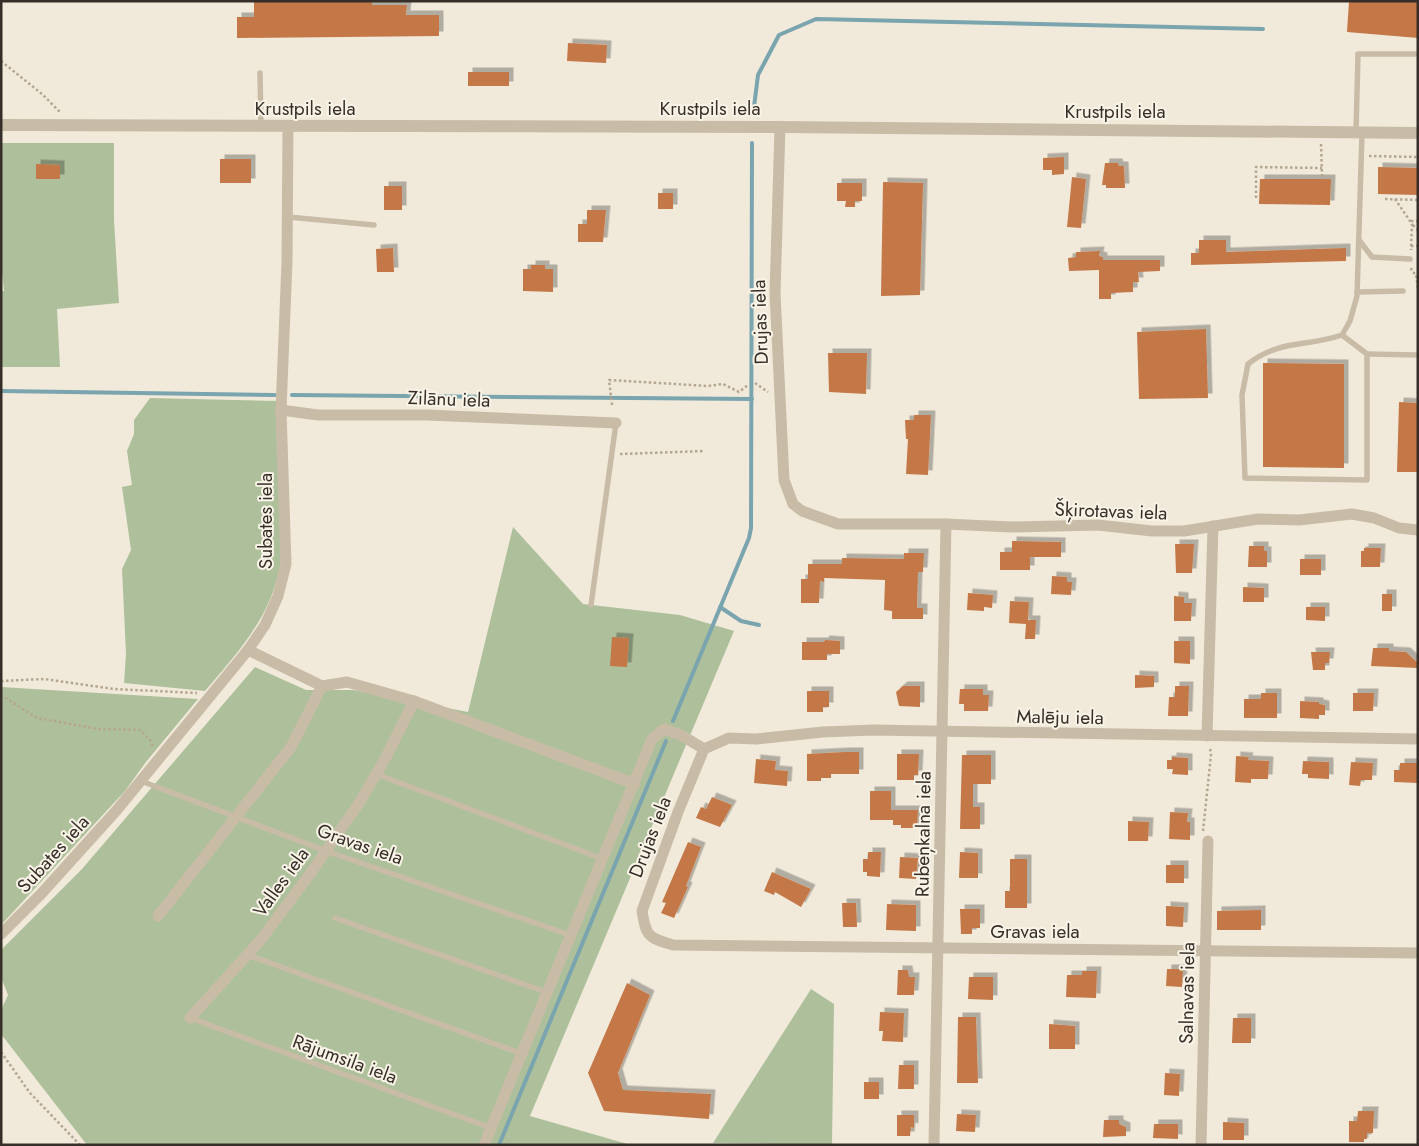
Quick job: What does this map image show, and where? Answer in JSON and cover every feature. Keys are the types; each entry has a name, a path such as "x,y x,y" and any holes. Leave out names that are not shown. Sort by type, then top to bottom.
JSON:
{"street":[{"name":"Krustpils iela","path":"1,125 780,127 1418,133"},
{"name":"Subates iela","path":"1,934 47,887 140,780 248,650 265,625 278,596 286,564 281,410 288,217 288,126"},
{"name":"Drujas iela","path":"780,127 775,293 784,480 793,504 802,511"},
{"name":"Zilānu iela","path":"281,410 318,415 426,415 616,423"},
{"name":"Šķirotavas iela","path":"802,511 838,524 946,524 1000,527 1098,525 1152,531 1184,531 1258,519 1299,520 1352,514 1374,518 1399,528 1418,530"},
{"name":"Rubeņkalna iela","path":"934,1145 946,524"},
{"path":"1207,736 1213,526"},
{"path":"248,650 322,686 347,682 414,702 635,784"},
{"path":"158,916 291,746 322,686"},
{"name":"Valles iela","path":"190,1018 259,942 326,851 376,774 414,702"},
{"path":"484,1145 520,1053 635,784 652,739 664,729 681,735 704,749"},
{"name":"Malēju iela","path":"704,749 729,738 756,739 823,732 874,730 943,733 1418,739"},
{"name":"Drujas iela","path":"652,939 645,927 642,911 678,812 704,749"},
{"name":"Salnavas iela","path":"1201,1145 1208,841"},
{"name":"Gravas iela","path":"652,939 673,946 1418,953"}],"lane":[{"path":"1367,354 1368,480 1245,478 1242,394 1248,364 1274,348 1323,342 1342,335 1350,320 1357,292 1362,156 1359,133 1358,54 1418,54"},
{"path":"260,73 261,126"},
{"path":"288,217 374,225"},
{"path":"1359,240 1372,257 1410,259"},
{"path":"1357,292 1403,291"},
{"path":"1342,335 1367,354 1418,355"},
{"path":"591,605 616,423"},
{"path":"376,774 603,860"},
{"name":"Gravas iela","path":"140,780 326,851 570,935"},
{"path":"335,918 546,992"},
{"path":"248,955 520,1053"},
{"name":"Rājumsila iela","path":"190,1018 491,1128"}],"path":[{"path":"1,61 42,94 73,125"},
{"path":"1321,132 1324,179"},
{"path":"1362,156 1418,157"},
{"path":"1256,198 1256,167 1322,168"},
{"path":"1385,199 1418,200"},
{"path":"1395,199 1418,230"},
{"path":"1412,222 1418,221"},
{"path":"1412,222 1410,259 1412,272 1416,274 1418,290"},
{"path":"1411,246 1418,246"},
{"path":"612,405 609,380 708,386 723,384 739,392 748,385"},
{"path":"611,454 704,452"},
{"path":"1,681 44,679 114,689 211,694"},
{"path":"1,695 37,718 98,730 140,730 151,741 156,761"},
{"path":"1207,736 1211,755 1203,831 1208,841"},
{"path":"1,1052 30,1093 80,1145"}],"green space":[{"path":"1,143 114,143 114,220 119,303 57,309 60,367 1,367 1,291 4,291 1,260"},
{"path":"150,398 279,401 282,552 279,573 273,592 255,628 232,660 205,691 124,683 126,654 122,569 131,550 122,487 132,485 127,451 134,434 134,420"},
{"path":"513,527 583,604 680,615 734,631 530,1116 631,1145 87,1145 1,1034 1,1010 8,995 1,977 1,950 82,869 255,667 306,690 354,690 468,712"},
{"path":"1,687 198,699 146,762 125,791 1,925"},
{"path":"811,989 834,1004 832,1145 713,1143"}],"building":[{"path":"254,1 372,1 372,5 407,5 406,15 439,15 439,36 237,38 237,17 254,17"},
{"path":"1349,1 1418,1 1418,38 1347,32"},
{"path":"568,43 607,45 606,63 567,61"},
{"path":"468,72 509,72 509,86 468,86"},
{"path":"1064,157 1064,174 1052,175 1052,170 1043,170 1043,158"},
{"path":"220,159 251,159 251,183 220,183"},
{"path":"1105,163 1118,163 1119,166 1124,166 1125,188 1106,188 1106,185 1102,185"},
{"path":"36,164 60,165 60,179 36,179"},
{"path":"1378,167 1418,168 1418,195 1378,194"},
{"path":"1072,177 1086,179 1081,228 1067,227"},
{"path":"1260,179 1331,179 1330,205 1259,204"},
{"path":"883,182 923,183 920,295 881,296"},
{"path":"837,183 862,183 862,201 855,201 855,207 845,207 846,201 837,201"},
{"path":"384,186 402,186 402,210 384,210"},
{"path":"658,193 673,193 673,209 658,209"},
{"path":"587,210 606,210 603,242 578,242 578,224 587,224"},
{"path":"1199,240 1226,240 1226,252 1346,248 1346,261 1191,265 1191,253 1199,253"},
{"path":"393,248 394,272 377,272 376,249"},
{"path":"1100,251 1099,256 1103,257 1103,260 1160,260 1160,271 1138,272 1139,282 1133,282 1133,292 1111,293 1111,299 1099,299 1099,270 1069,271 1068,258 1076,257 1076,252"},
{"path":"531,265 545,265 545,269 553,269 553,292 523,291 523,269 531,269"},
{"path":"1206,329 1208,398 1139,399 1137,332"},
{"path":"828,353 867,353 866,394 829,392"},
{"path":"1263,363 1344,364 1344,468 1263,467"},
{"path":"1399,402 1418,403 1418,472 1397,472"},
{"path":"914,415 931,415 928,475 906,474 908,439 906,439 905,420 914,420"},
{"path":"1012,541 1061,542 1061,557 1030,557 1030,570 1000,570 1000,552 1012,552"},
{"path":"1175,544 1194,544 1192,573 1176,573"},
{"path":"1249,546 1264,546 1264,551 1267,551 1267,567 1248,567"},
{"path":"1364,548 1381,548 1380,567 1361,567 1361,551 1364,551"},
{"path":"904,553 924,553 923,572 918,572 917,608 923,608 923,619 892,619 892,611 884,610 885,580 824,578 824,582 820,581 819,603 801,603 801,579 808,579 808,564 842,564 842,558 904,559"},
{"path":"1300,559 1321,559 1321,575 1300,575"},
{"path":"1052,576 1067,577 1067,582 1072,582 1071,595 1051,594"},
{"path":"1243,587 1264,588 1264,602 1243,602"},
{"path":"968,593 993,595 992,608 984,607 984,611 967,610"},
{"path":"1382,594 1392,594 1392,611 1382,611"},
{"path":"1174,596 1184,597 1184,603 1192,603 1191,621 1174,621"},
{"path":"1010,601 1029,602 1028,620 1036,620 1035,639 1025,639 1026,624 1009,623"},
{"path":"1306,607 1325,607 1325,621 1306,620"},
{"path":"612,637 629,638 627,667 610,666"},
{"path":"825,640 840,641 840,654 827,654 827,660 802,660 802,642 824,642"},
{"path":"1174,641 1190,641 1190,664 1174,663"},
{"path":"1373,648 1389,648 1389,651 1406,652 1418,663 1418,668 1371,666"},
{"path":"1311,652 1330,652 1329,663 1325,663 1325,670 1313,670"},
{"path":"1135,675 1154,676 1154,687 1135,688"},
{"path":"903,686 920,686 920,707 899,706 896,692"},
{"path":"1175,686 1189,686 1188,716 1168,716 1169,697 1175,697"},
{"path":"960,689 983,689 983,695 989,695 988,711 964,711 964,704 959,704"},
{"path":"807,691 829,691 829,707 823,707 823,712 807,712"},
{"path":"1261,693 1277,693 1277,718 1244,718 1244,699 1261,699"},
{"path":"1353,693 1374,693 1373,711 1353,711"},
{"path":"1300,701 1319,702 1319,704 1325,705 1325,715 1319,715 1319,719 1300,718"},
{"path":"859,752 859,774 831,774 831,778 821,778 821,781 807,781 807,754"},
{"path":"897,754 919,754 918,775 914,775 914,780 897,780"},
{"path":"962,755 991,755 991,784 973,784 973,807 980,807 980,829 960,829"},
{"path":"1236,756 1249,757 1248,760 1269,761 1268,779 1251,779 1251,783 1235,782"},
{"path":"1172,757 1188,758 1188,775 1172,774 1173,769 1167,769 1167,760 1172,760"},
{"path":"756,759 776,761 775,770 788,771 787,786 754,783"},
{"path":"1303,761 1329,762 1329,779 1308,778 1308,774 1302,774"},
{"path":"1351,762 1373,763 1372,780 1361,780 1360,786 1349,785"},
{"path":"1400,763 1418,763 1418,783 1394,782 1394,770 1400,770"},
{"path":"870,791 891,791 891,810 918,810 917,828 901,828 901,825 893,825 893,820 870,820"},
{"path":"712,797 732,805 720,827 696,818 701,807 706,809"},
{"path":"1170,812 1188,813 1187,822 1190,822 1190,840 1169,839"},
{"path":"1128,821 1149,822 1148,841 1128,841"},
{"path":"688,842 701,847 686,886 688,887 674,918 661,913 666,903 662,902"},
{"path":"868,852 881,852 880,877 867,876 867,872 863,872 863,859 868,859"},
{"path":"960,852 978,853 978,878 959,878"},
{"path":"900,857 918,858 916,879 899,878"},
{"path":"1010,859 1027,859 1027,908 1005,908 1005,891 1010,891"},
{"path":"1166,865 1184,865 1184,883 1166,883"},
{"path":"772,872 811,889 801,907 775,892 774,895 764,891"},
{"path":"842,903 856,903 857,927 843,927"},
{"path":"887,904 916,905 916,931 886,930"},
{"path":"1166,906 1184,907 1183,927 1166,926"},
{"path":"960,909 980,909 980,928 972,928 972,934 961,934"},
{"path":"1261,910 1261,930 1217,930 1217,911"},
{"path":"1167,969 1183,969 1182,987 1166,986"},
{"path":"898,970 908,970 909,977 915,977 914,995 897,995"},
{"path":"1082,971 1097,971 1096,998 1066,997 1067,975 1082,975"},
{"path":"969,977 993,977 993,1000 968,999"},
{"path":"627,983 650,995 618,1073 623,1090 711,1094 709,1119 604,1111 588,1073"},
{"path":"880,1012 904,1013 903,1042 882,1041 883,1031 879,1031"},
{"path":"958,1017 976,1017 978,1083 957,1083"},
{"path":"1233,1018 1251,1018 1251,1043 1232,1043"},
{"path":"1049,1024 1075,1026 1075,1049 1049,1049"},
{"path":"899,1065 914,1065 914,1089 898,1089"},
{"path":"1165,1073 1180,1074 1179,1096 1164,1095"},
{"path":"864,1082 879,1082 879,1099 864,1099"},
{"path":"1358,1111 1374,1111 1373,1133 1367,1133 1367,1139 1364,1139 1364,1142 1349,1142 1349,1121 1357,1121"},
{"path":"957,1114 976,1115 975,1132 956,1131"},
{"path":"897,1115 914,1115 914,1128 911,1127 910,1136 897,1136"},
{"path":"1104,1120 1119,1120 1119,1124 1126,1127 1126,1136 1103,1137"},
{"path":"1223,1122 1244,1123 1244,1140 1223,1140"},
{"path":"1154,1124 1178,1124 1178,1139 1153,1138"}],"waterway":[{"path":"754,107 758,75 779,35 816,19 1263,29"},
{"path":"673,721 749,538 751,528 752,143"},
{"path":"1,391 275,395"},
{"path":"292,395 752,399"},
{"path":"720,607 741,621 759,625"},
{"path":"499,1145 666,741"}]}
